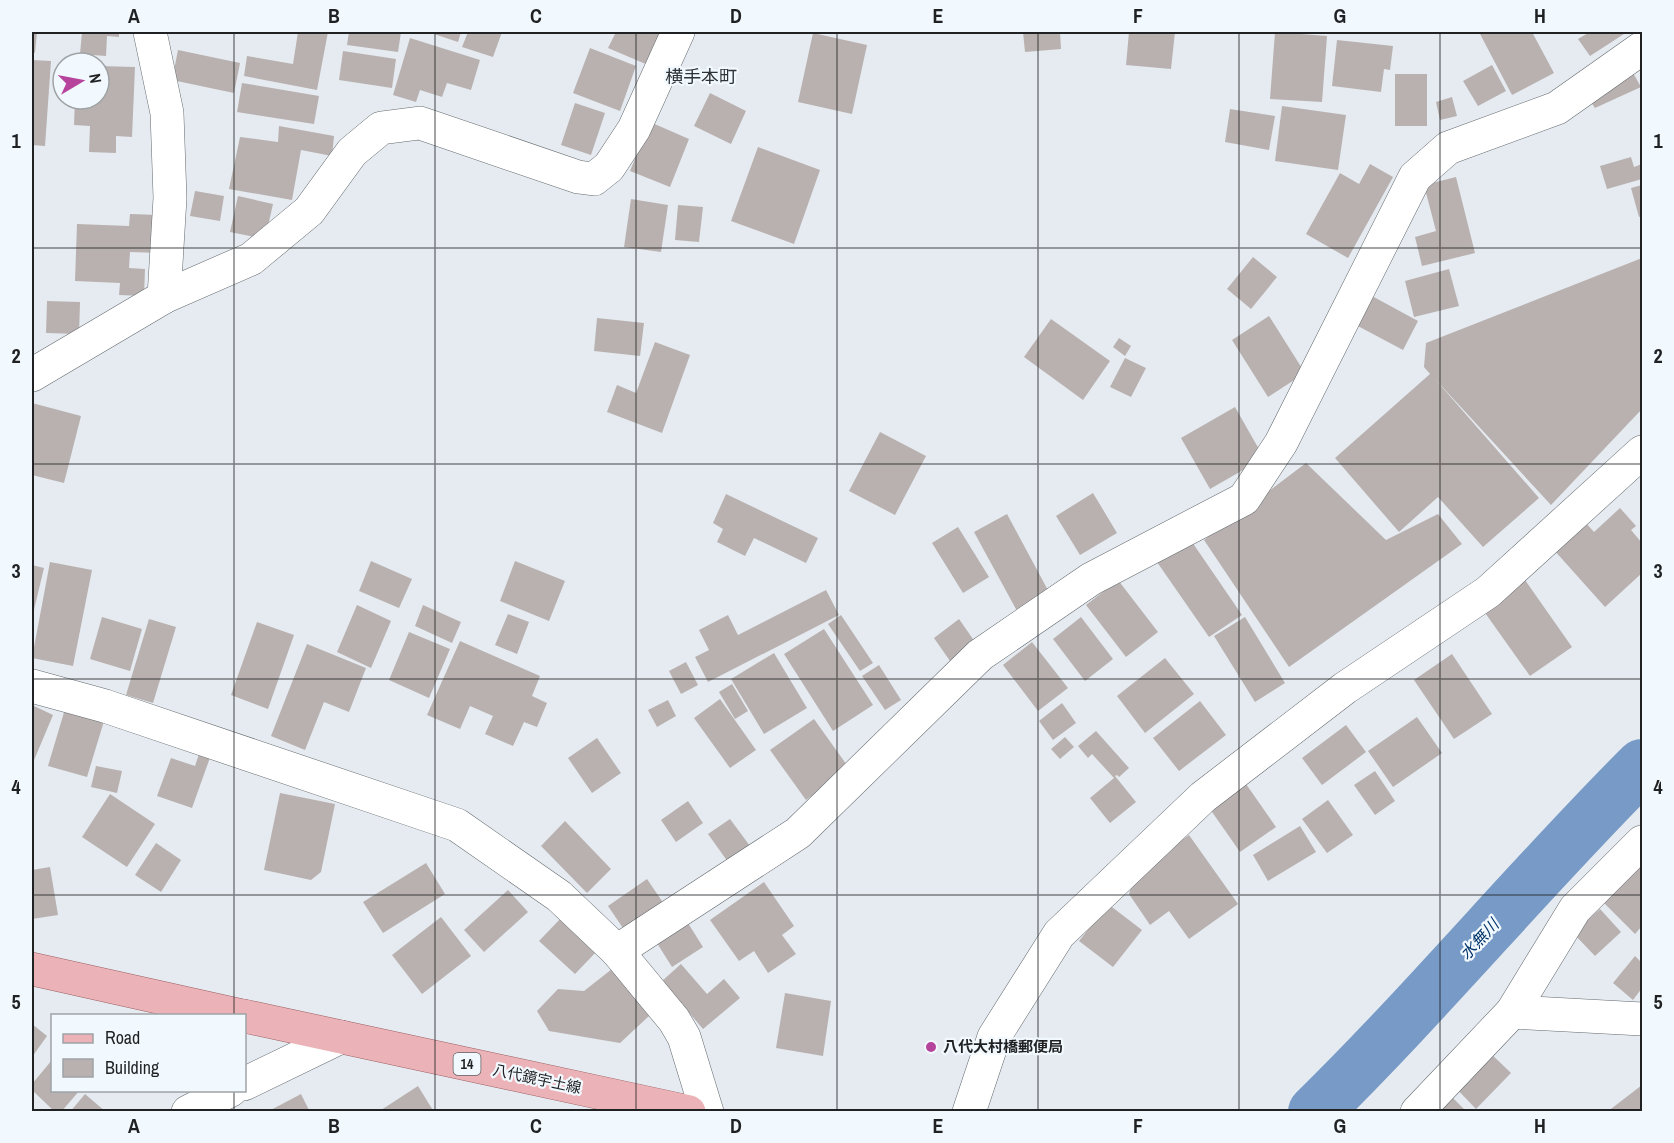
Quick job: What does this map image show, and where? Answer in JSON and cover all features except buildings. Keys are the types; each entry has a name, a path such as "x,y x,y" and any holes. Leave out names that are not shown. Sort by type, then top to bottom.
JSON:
{"main road":[{"name":"八代鏡宇土線","path":"32,969 235,1014"},
{"name":"八代鏡宇土線","path":"246,1016 689,1112"}],"street":[{"path":"150,32 166,113 170,198 164,297"},
{"path":"32,375 164,297 251,259 309,210 352,152 381,128 420,123 578,177 594,179 609,167 634,129 678,32"},
{"path":"617,951 798,833 980,655 1091,579 1244,499 1281,443 1415,177 1448,148 1557,108 1642,48"},
{"path":"969,1112 994,1037 1059,934 1203,797 1345,688 1488,592 1642,452"},
{"path":"32,686 105,706 457,825 559,896 617,951 674,1020 684,1037 706,1112"},
{"path":"1417,1112 1512,1012 1575,909 1642,842"},
{"path":"1512,1012 1642,1018"},
{"path":"246,1083 341,1037"},
{"path":"188,1112 227,1092"}],"waterway":[{"name":"水無川","path":"1315,1112 1398,1027 1600,808 1642,766"}],"place":[{"name":"八代大村橋郵便局","path":"931,1047"}],"district":[{"name":"横手本町","path":"701,77"}]}
